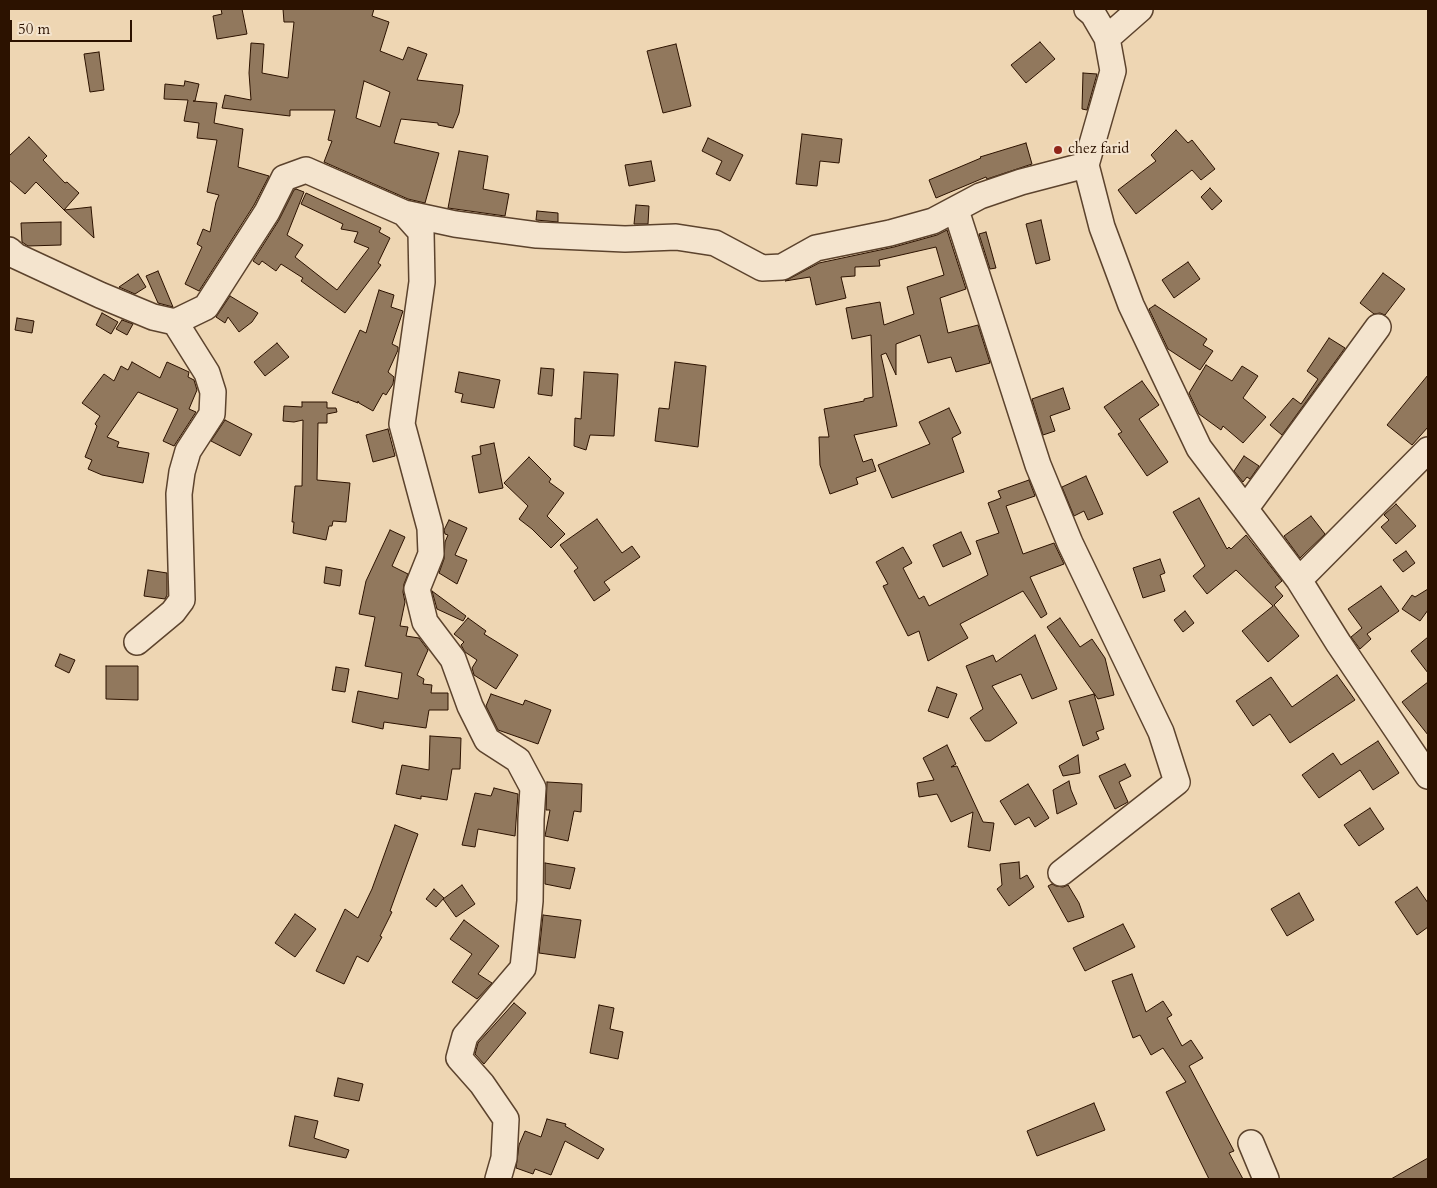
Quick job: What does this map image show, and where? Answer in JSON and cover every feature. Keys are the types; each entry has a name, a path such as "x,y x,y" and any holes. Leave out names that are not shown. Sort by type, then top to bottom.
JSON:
{"street":[{"path":"1087,9 1093,14 1108,38 1114,72 1086,165 1102,227 1132,305 1199,448 1299,580 1339,644 1428,776"},
{"path":"1108,38 1140,9"},
{"path":"9,250 16,256 100,295 153,317 175,322 206,307 267,212 284,178 306,170 404,213 455,224 537,235 625,239 676,237 715,242 762,268 782,267 816,248 890,233 933,221 980,196 1086,165"},
{"path":"956,210 1038,465 1070,543 1161,732 1177,782 1061,873"},
{"path":"404,213 421,232 422,282 402,424 430,528 430,554 417,589 419,598 425,622 453,659 470,706 487,740 518,760 533,788 530,901 523,968 465,1036 459,1058 482,1084 506,1119 504,1158 498,1179"},
{"path":"137,642 173,612 182,600 180,494 182,472 188,451 212,414 213,392 207,373 175,322"},
{"path":"1246,508 1378,326"},
{"path":"1299,580 1428,450"},
{"path":"1251,1143 1266,1179"}],"building":[{"path":"221,9 242,9 247,34 217,39 213,16 222,14"},
{"path":"283,9 374,9 372,16 389,22 380,51 403,60 408,47 427,54 417,80 463,85 459,113 453,128 438,125 438,123 401,119 394,143 439,153 425,203 408,199 324,162 332,141 328,140 335,110 290,110 290,116 222,108 225,95 251,100 249,73 251,43 264,44 262,73 288,78 294,22 284,22","holes":["364,81 390,92 380,127 356,118"]},
{"path":"1040,42 1055,59 1026,83 1011,65"},
{"path":"676,44 691,106 663,113 647,51"},
{"path":"99,52 104,90 90,92 84,54"},
{"path":"1083,73 1097,74 1087,110 1082,109"},
{"path":"185,81 199,84 195,101 193,101 217,103 214,123 243,129 238,167 269,176 254,205 199,291 185,284 202,247 197,244 203,229 210,232 219,195 207,192 217,140 197,138 199,123 184,121 188,100 164,99 165,84 184,86"},
{"path":"1176,130 1188,143 1192,140 1215,169 1201,180 1192,170 1136,214 1118,190 1156,161 1151,155"},
{"path":"802,134 842,139 839,163 820,161 817,186 796,184"},
{"path":"29,137 47,156 43,160 65,183 67,182 79,193 64,210 36,182 25,194 9,180 9,156"},
{"path":"708,138 743,155 730,181 716,174 722,161 702,151"},
{"path":"1026,143 1032,164 987,179 986,177 936,198 929,180 980,157"},
{"path":"459,151 488,156 483,189 509,194 505,216 448,208"},
{"path":"651,161 655,181 629,186 625,165"},
{"path":"1210,188 1222,201 1212,210 1201,197"},
{"path":"296,189 304,192 287,235 303,245 295,257 337,290 369,248 354,242 358,232 341,229 343,224 301,204 306,193 381,228 379,232 390,238 378,263 381,265 345,313 301,281 303,278 281,264 276,271 262,261 259,265 253,261"},
{"path":"636,205 649,206 648,224 634,224"},
{"path":"91,207 94,238 64,210"},
{"path":"537,211 558,213 558,222 536,220"},
{"path":"1041,220 1050,260 1036,264 1026,224"},
{"path":"61,222 61,245 28,246 22,242 21,223"},
{"path":"947,230 966,289 940,298 948,333 978,325 990,363 956,372 951,357 928,363 920,335 896,344 896,375 886,353 881,355 897,426 854,435 863,462 872,459 876,471 856,478 858,484 830,494 820,465 819,437 829,437 824,409 864,401 864,399 873,397 871,335 852,339 846,308 880,302 884,325 914,314 907,287 944,275 936,247 879,260 880,266 855,267 855,276 841,277 846,298 816,305 810,277 785,281 819,263 894,247 937,235"},
{"path":"986,232 996,268 990,269 979,234"},
{"path":"1188,262 1200,279 1174,298 1162,280"},
{"path":"158,271 173,307 158,303 146,276"},
{"path":"1383,273 1405,289 1385,315 1380,313 1374,314 1360,303"},
{"path":"138,274 146,287 135,294 119,287"},
{"path":"379,290 394,295 391,307 403,311 392,344 398,347 398,350 388,372 394,377 393,384 386,395 383,393 373,411 358,401 358,403 332,393 360,330 366,333"},
{"path":"230,296 258,313 252,322 239,332 228,317 225,323 216,317"},
{"path":"1155,305 1207,339 1203,345 1213,351 1200,370 1168,349 1149,309"},
{"path":"102,313 118,322 111,334 96,325"},
{"path":"17,318 34,321 32,333 15,330"},
{"path":"122,320 133,324 127,335 116,329"},
{"path":"1329,338 1345,348 1282,435 1270,425 1293,398 1301,404 1318,379 1307,371"},
{"path":"277,343 289,357 265,376 254,362"},
{"path":"132,362 160,378 167,362 189,372 188,377 194,380 197,390 189,409 196,412 174,446 163,441 178,409 138,392 107,437 119,442 117,447 149,453 143,483 102,475 88,469 92,460 85,457 97,426 95,424 100,416 82,403 104,374 114,381 121,366 128,370"},
{"path":"675,362 706,366 698,447 655,441 659,408 669,409"},
{"path":"1206,365 1232,381 1242,366 1258,376 1243,398 1266,417 1243,443 1223,426 1221,430 1199,414 1189,393"},
{"path":"541,368 554,369 552,396 538,394"},
{"path":"459,372 500,380 494,408 461,402 463,394 455,392"},
{"path":"584,372 618,374 614,436 590,435 586,450 574,446 575,418 581,419"},
{"path":"1428,375 1428,427 1412,445 1387,425"},
{"path":"1142,381 1159,405 1139,419 1168,462 1147,476 1118,434 1122,432 1104,407"},
{"path":"1063,388 1070,409 1050,416 1055,431 1043,435 1032,399"},
{"path":"302,402 327,402 327,408 336,408 337,412 327,414 327,423 318,423 317,480 350,483 346,522 333,521 332,526 329,526 326,540 293,533 295,486 302,486 303,420 294,422 283,421 284,406 302,407"},
{"path":"949,408 961,433 952,438 964,472 892,498 878,465 930,444 919,422"},
{"path":"225,420 252,434 240,456 211,441"},
{"path":"388,429 395,456 373,462 366,435"},
{"path":"494,443 503,488 479,493 472,456 481,454 480,446"},
{"path":"1244,456 1259,466 1250,479 1247,477 1243,482 1234,471"},
{"path":"529,457 551,479 549,482 564,493 547,516 565,534 551,548 519,519 528,506 504,483"},
{"path":"1086,476 1103,514 1088,520 1084,511 1074,516 1062,487"},
{"path":"1029,480 1035,496 1006,506 1023,554 1054,543 1064,564 1030,577 1047,614 1041,618 1023,591 960,624 968,638 928,661 919,631 908,636 883,586 888,584 876,562 903,547 912,563 903,568 919,599 924,596 929,606 988,575 976,541 999,533 988,503 1001,498 998,491"},
{"path":"1199,498 1227,549 1229,547 1231,549 1246,535 1282,581 1275,587 1283,596 1274,605 1299,636 1268,662 1242,631 1273,606 1236,570 1207,594 1193,576 1205,566 1173,512"},
{"path":"1396,504 1416,526 1396,544 1381,527 1389,520 1384,515"},
{"path":"1311,516 1325,534 1300,558 1284,536"},
{"path":"597,519 622,553 632,546 640,557 604,582 610,590 594,601 574,571 578,568 560,545"},
{"path":"449,520 467,528 455,555 467,560 457,584 439,573 444,559 445,542 448,535 445,534 444,530"},
{"path":"390,530 405,537 392,566 408,574 404,584 405,602 400,626 408,627 406,636 419,638 428,650 417,675 424,679 423,684 432,685 431,693 448,693 448,710 429,710 426,728 384,722 383,729 352,722 358,691 398,699 402,673 365,666 375,617 359,614 366,581"},
{"path":"961,532 971,554 943,567 933,545"},
{"path":"1406,551 1415,563 1403,572 1393,560"},
{"path":"1160,559 1165,573 1160,575 1165,591 1143,598 1133,568"},
{"path":"326,567 342,570 340,586 324,583"},
{"path":"148,570 167,573 167,595 165,599 144,596"},
{"path":"1381,586 1399,611 1367,634 1371,639 1360,649 1351,637 1362,628 1348,609"},
{"path":"1428,589 1428,610 1420,621 1402,609 1412,595 1415,597"},
{"path":"432,591 466,616 463,621 437,609"},
{"path":"1185,611 1194,623 1183,632 1174,620"},
{"path":"468,618 486,631 484,634 518,655 496,689 474,675 472,668 477,660 465,652 461,645 464,642 454,634"},
{"path":"1060,618 1080,647 1092,639 1105,658 1114,695 1098,699 1047,627"},
{"path":"1035,635 1057,689 1032,699 1021,674 992,686 1017,723 990,741 985,741 970,718 983,709 966,666 993,655 996,662"},
{"path":"1428,637 1428,673 1411,651"},
{"path":"60,654 75,660 69,673 55,666"},
{"path":"106,666 138,666 138,700 106,699"},
{"path":"336,667 349,669 345,692 332,690"},
{"path":"1337,675 1355,700 1290,743 1270,714 1253,726 1236,701 1271,677 1292,707"},
{"path":"1428,682 1428,735 1402,702"},
{"path":"937,687 957,694 948,718 928,711"},
{"path":"491,694 523,705 525,700 551,710 538,744 498,730 486,706"},
{"path":"1094,694 1104,729 1096,732 1099,739 1083,746 1069,701"},
{"path":"430,736 461,738 460,769 452,769 447,800 421,796 421,799 396,794 402,765 429,770"},
{"path":"1378,741 1399,773 1373,790 1360,770 1319,798 1302,775 1333,753 1341,765"},
{"path":"947,745 956,764 951,767 957,766 983,822 994,823 990,851 968,847 973,812 951,822 937,794 919,797 917,783 934,780 923,758"},
{"path":"1078,755 1080,773 1063,776 1059,766"},
{"path":"1125,764 1131,776 1119,782 1128,802 1115,809 1099,776"},
{"path":"1069,781 1077,804 1057,814 1053,790"},
{"path":"547,782 582,784 581,812 574,811 568,841 545,836 550,810 546,810"},
{"path":"1028,784 1049,818 1035,827 1029,817 1015,825 1000,801"},
{"path":"494,788 518,794 515,836 478,829 475,847 462,845 475,793 491,796"},
{"path":"1370,808 1384,829 1359,846 1344,825"},
{"path":"395,825 418,834 390,911 392,912 380,936 382,937 368,962 357,956 344,984 316,971 345,909 358,918 372,889"},
{"path":"1019,862 1020,879 1027,875 1034,887 1009,906 997,889 1002,885 1000,864"},
{"path":"545,863 575,868 570,889 545,884"},
{"path":"1052,884 1063,887 1068,885 1079,903 1084,917 1068,922 1048,886"},
{"path":"462,885 475,904 456,917 443,899"},
{"path":"1417,887 1428,903 1428,927 1417,935 1395,902"},
{"path":"434,889 444,898 436,907 426,899"},
{"path":"1299,893 1314,920 1287,936 1271,909"},
{"path":"295,914 316,929 295,957 275,943"},
{"path":"543,915 581,920 575,958 539,953"},
{"path":"464,920 499,946 478,974 492,983 477,999 452,982 472,954 450,939"},
{"path":"1123,924 1135,947 1085,971 1073,948"},
{"path":"1132,974 1146,1012 1163,1001 1172,1015 1167,1018 1182,1046 1191,1040 1203,1058 1189,1066 1234,1151 1229,1153 1243,1179 1209,1179 1166,1092 1186,1082 1163,1048 1151,1055 1140,1035 1133,1038 1112,981"},
{"path":"514,1003 526,1013 484,1064 475,1054 478,1043"},
{"path":"599,1005 614,1008 610,1029 623,1032 618,1059 590,1053"},
{"path":"338,1078 363,1084 359,1101 334,1096"},
{"path":"1094,1103 1105,1130 1037,1156 1027,1131"},
{"path":"295,1116 318,1121 314,1138 349,1150 346,1158 289,1146"},
{"path":"547,1119 566,1124 565,1126 604,1149 598,1159 565,1141 551,1175 535,1169 533,1174 516,1168 519,1145 525,1131 541,1137"},
{"path":"1428,1158 1428,1179 1391,1179"}],"place":[{"name":"chez farid","path":"1058,150"}]}
